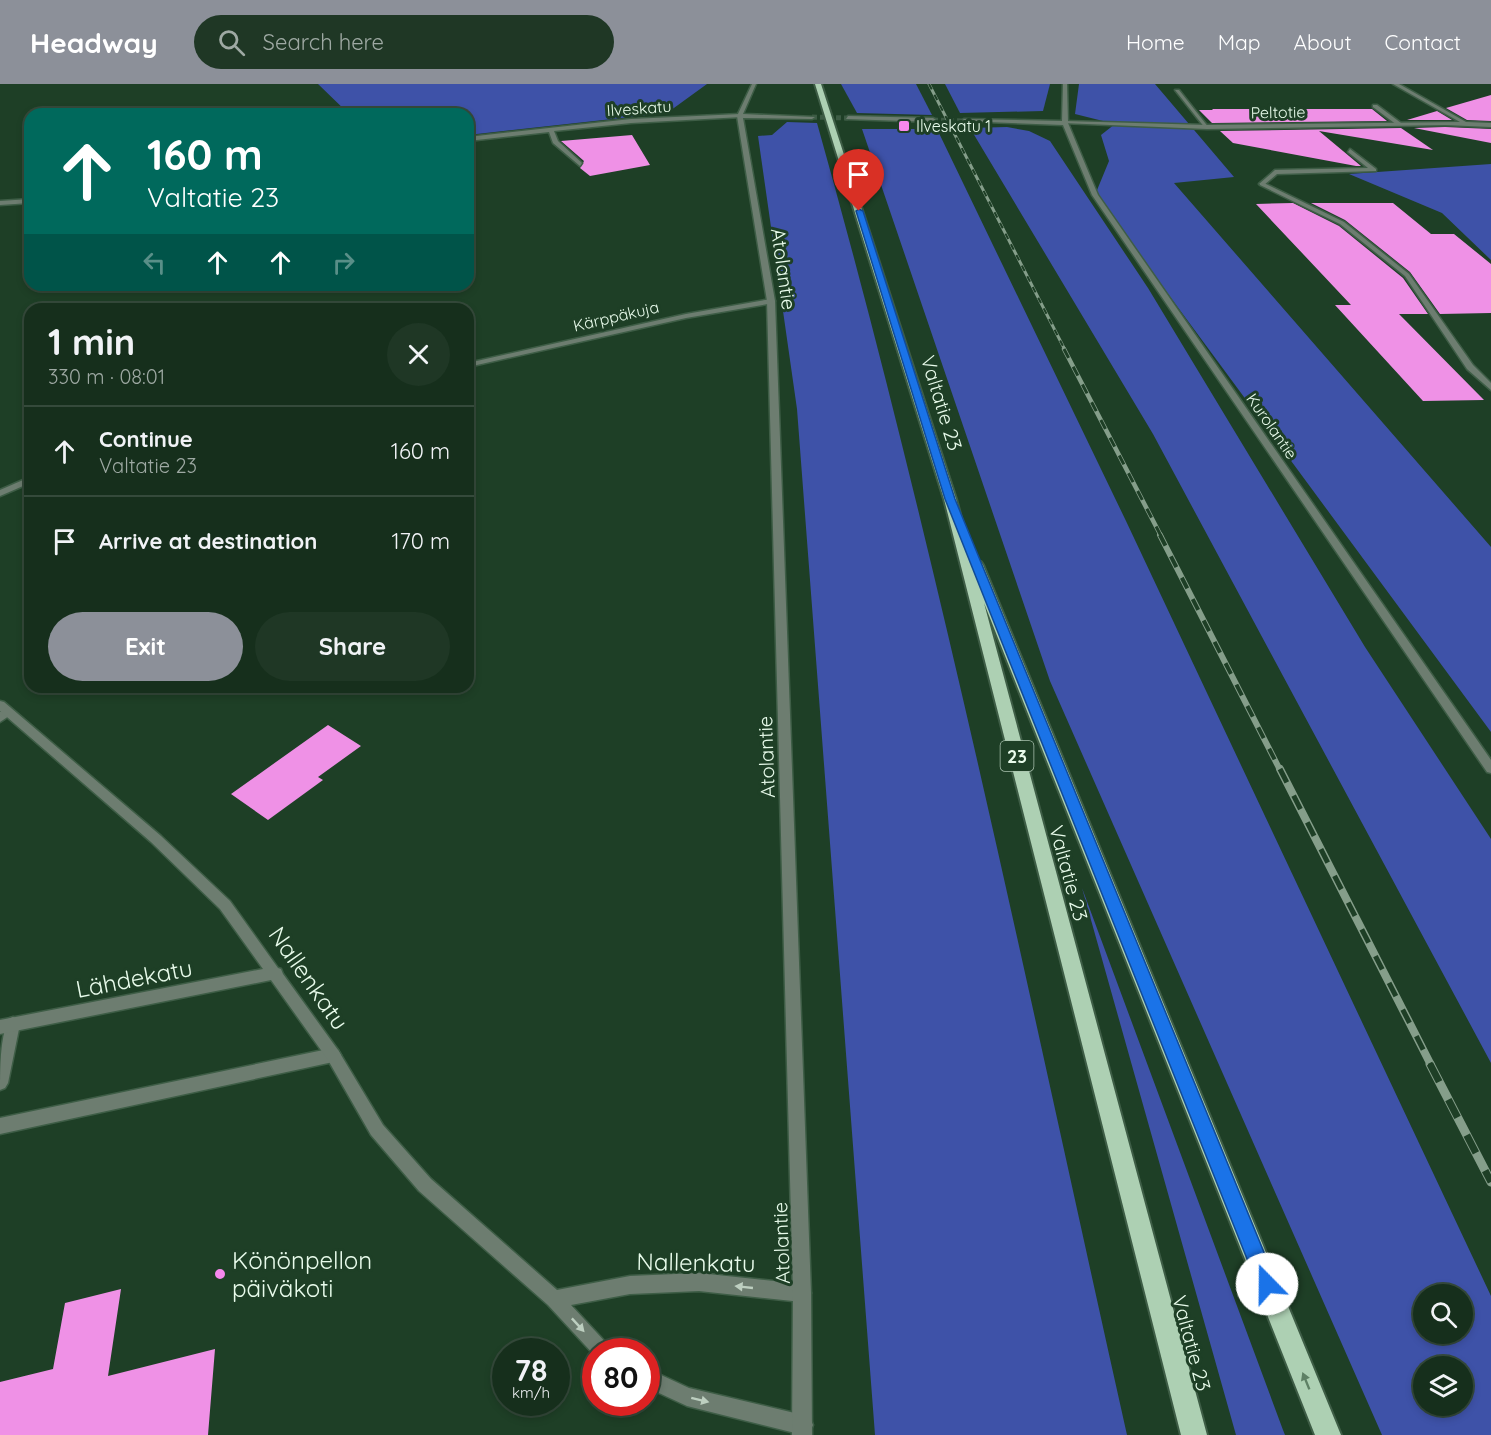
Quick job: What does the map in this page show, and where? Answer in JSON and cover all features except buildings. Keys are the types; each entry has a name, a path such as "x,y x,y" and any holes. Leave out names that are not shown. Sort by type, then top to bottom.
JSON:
{"highway":[{"name":"Valtatie 23","path":"818,84 950,499 1194,1435"},
{"path":"950,499 1328,1435"}],"street":[{"path":"740,116 754,84"},
{"name":"Kurolantie","path":"1065,84 1065,123 1095,195 1491,769"},
{"path":"1395,84 1465,123"},
{"path":"1177,91 1207,127"},
{"path":"1375,106 1399,124"},
{"name":"Ilveskatu","path":"474,138 666,119 740,116 812,117"},
{"name":"Atolantie","path":"740,116 771,301 802,1293 803,1430"},
{"path":"848,118 933,120"},
{"path":"964,121 1065,123"},
{"name":"Peltotie","path":"1065,123 1207,127 1465,123 1491,125"},
{"path":"551,129 555,142 580,164"},
{"path":"1350,151 1374,170 1275,172 1262,184 1342,223 1407,275 1470,367 1491,388"},
{"path":"0,203 24,201"},
{"name":"Kärppäkuja","path":"474,364 675,318 771,301"},
{"path":"0,493 24,483"},
{"name":"Nallenkatu","path":"3,712 156,838 225,905 333,1055 377,1130 425,1185 554,1299 590,1338"},
{"name":"Lähdekatu","path":"6,1025 276,973"},
{"path":"0,1083 6,1025"},
{"path":"0,1126 333,1055"},
{"name":"Nallenkatu","path":"554,1299 630,1285 687,1283 802,1293"},
{"path":"660,1384 687,1397 803,1430"}],"shaded area":[{"path":"318,84 707,84 667,113 474,134 474,108 343,108"},
{"path":"841,84 916,84 932,115 857,113"},
{"path":"945,84 1050,84 1043,111 960,113"},
{"path":"1079,84 1155,84 1234,177 1174,183 1491,547 1491,732 1095,195 1109,161 1101,135 1115,124 1075,114"},
{"path":"787,122 817,123 861,286 903,449 981,777 1127,1435 875,1435 797,409 758,136 772,135"},
{"path":"1007,127 1029,131 1050,141 1148,288 1365,647 1491,839 1491,1063 1153,434 970,128"},
{"path":"862,129 937,129 1126,521 1491,1296 1491,1435 1382,1435 1050,681"},
{"path":"1491,164 1491,260 1442,213 1349,174"},
{"path":"1082,888 1283,1430 1285,1435 1236,1435"}],"tunnel":[{"path":"812,117 848,118"},
{"path":"933,120 964,121"}],"railway":[{"path":"929,84 1065,350"},
{"path":"1064,349 1161,536"},
{"path":"1160,535 1280,770"},
{"path":"1280,769 1431,1065"},
{"path":"1430,1064 1491,1182"}],"place":[{"name":"Ilveskatu 1","path":"904,126"},
{"name":"Könönpellon päiväkoti","path":"220,1274"}],"route":[{"path":"859,211 950,499 1267,1284"}]}
